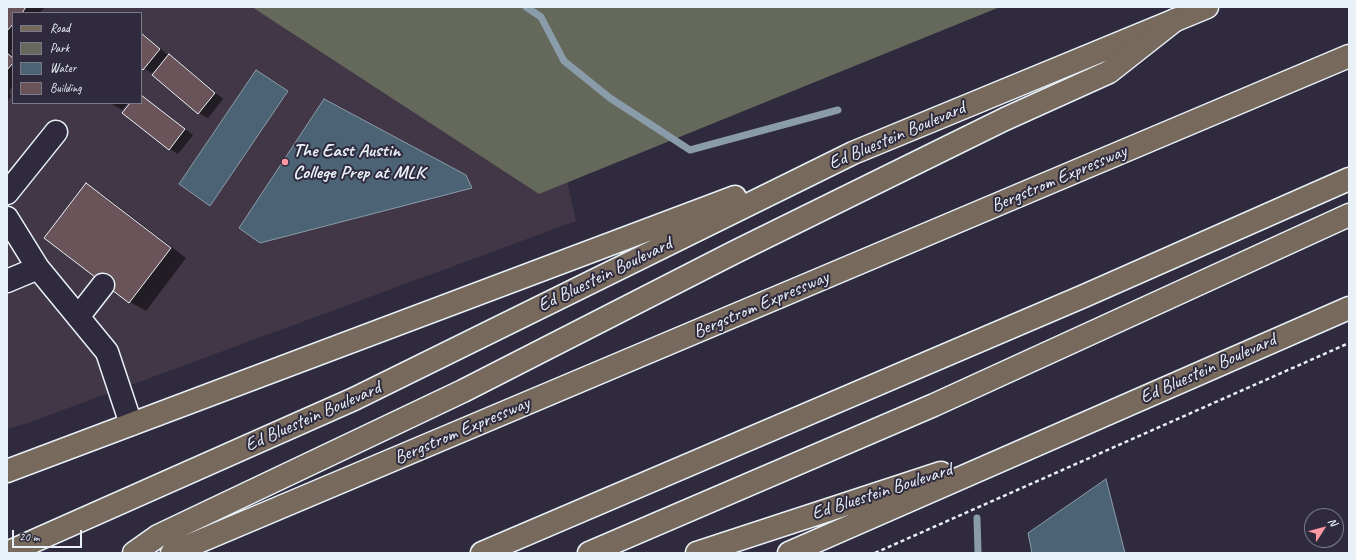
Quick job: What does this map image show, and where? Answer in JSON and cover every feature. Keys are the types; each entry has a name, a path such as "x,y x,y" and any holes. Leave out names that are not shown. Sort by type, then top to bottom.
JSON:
{"main road":[{"name":"Ed Bluestein Boulevard","path":"7,553 354,400 853,153 1207,7"},
{"path":"134,553 158,536 463,391 735,252 1005,119 1109,72 1175,20"},
{"name":"Bergstrom Expressway","path":"172,553 1349,56"},
{"path":"7,471 853,153"},
{"path":"482,553 1091,293 1349,179"},
{"path":"589,553 934,405 1349,215"},
{"name":"Ed Bluestein Boulevard","path":"789,553 1349,308"},
{"name":"Ed Bluestein Boulevard","path":"697,553 1068,431"}],"lane":[{"path":"7,193 56,132"},
{"path":"7,218 38,268 107,352 131,424"},
{"path":"7,281 38,268"},
{"path":"78,317 103,285"}],"path":[{"path":"875,553 1349,342"}],"shaded area":[{"name":"The East Austin College Prep at MLK","path":"7,7 529,7 576,221 25,424 7,429"}],"green space":[{"path":"252,7 1000,7 539,194"}],"water":[{"path":"256,70 288,91 210,206 179,184"},
{"path":"324,99 466,175 472,188 260,243 239,228"},
{"path":"1106,479 1125,553 1032,553 1028,533"}],"building":[{"path":"7,7 26,7 23,12 12,12 12,25 7,31"},
{"path":"142,34 160,49 143,70 142,69"},
{"path":"7,53 12,57 12,64 7,70"},
{"path":"169,54 215,93 198,114 152,75"},
{"path":"142,96 185,129 169,150 122,113 129,104 142,104"},
{"path":"86,183 171,248 129,303 44,238"}],"waterway":[{"path":"526,7 541,17 564,61 610,98 690,150 838,110"},
{"path":"977,518 978,553"}],"place":[{"name":"The East Austin College Prep at MLK","path":"285,162"}]}
